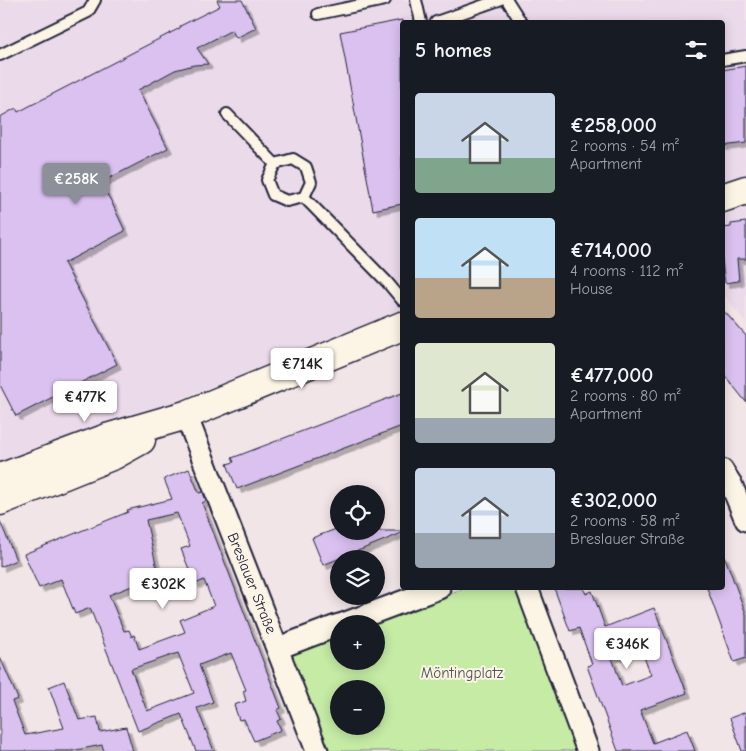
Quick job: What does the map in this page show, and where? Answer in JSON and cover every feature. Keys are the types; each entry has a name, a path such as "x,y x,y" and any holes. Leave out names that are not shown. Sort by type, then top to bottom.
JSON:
{"street":[{"path":"725,197 746,190"},
{"path":"0,478 107,438 186,415 400,327"},
{"path":"0,501 114,456 186,415"},
{"name":"Breslauer Straße","path":"186,415 317,751"},
{"path":"725,479 746,520"},
{"path":"367,615 434,590"},
{"path":"528,590 588,751"},
{"path":"278,648 330,629"}],"lane":[{"path":"0,55 88,12 94,0"},
{"path":"318,14 385,0"},
{"path":"416,0 421,20"},
{"path":"442,20 499,0"},
{"path":"507,0 519,20"},
{"path":"725,60 746,56"},
{"path":"228,114 275,164"},
{"path":"293,159 306,167 311,182 304,197 287,201 273,195 267,180 275,164 293,159"},
{"path":"304,197 400,298"}],"shaded area":[{"path":"0,0 746,0 746,324 725,296 725,20 400,20 400,314 0,469"}],"green space":[{"name":"Möntingplatz","path":"460,590 516,590 577,751 330,751 291,653 330,638 330,670 385,670 385,618"}],"building":[{"path":"217,0 242,0 256,28 236,38 232,30 197,48 208,64 194,65 175,70 138,90 168,148 100,183 125,231 64,263 117,364 16,416 0,385 0,117 16,108 18,112 180,28 180,26 220,6"},
{"path":"400,20 400,204 373,210 340,32"},
{"path":"746,66 746,143 725,146 725,70"},
{"path":"746,222 746,259 737,259 739,281 725,283 725,228 731,227 731,224"},
{"path":"725,312 746,336 746,402 725,376"},
{"path":"400,394 400,427 237,489 227,464 234,462 232,458"},
{"path":"189,469 199,493 203,492 206,501 202,503 281,708 277,710 281,719 277,721 281,730 254,741 244,719 239,720 234,705 246,701 243,691 246,690 231,653 199,665 213,702 197,708 214,751 196,751 181,714 138,731 90,608 75,614 61,579 39,588 24,554 128,512 127,510 172,499 164,479","holes":["177,513 190,546 181,549 195,584 204,580 214,606 180,620 185,632 139,649 134,635 132,637 129,630 124,631 109,595 137,584 136,581 158,573 146,520","178,653 194,693 147,711 131,669"]},
{"path":"0,521 16,560 0,567"},
{"path":"330,531 330,540 385,540 360,550 330,550 330,562 323,565 312,538"},
{"path":"385,531 400,531 400,534 385,540"},
{"path":"725,558 746,614 746,658 734,662 708,590 725,590"},
{"path":"555,590 584,590 586,594 592,591 605,627 654,608 687,693 640,710 653,743 687,730 695,751 618,751 587,666 592,664 579,628 570,631","holes":["640,647 651,675 622,686 612,658"]},
{"path":"0,657 18,699 12,701 25,735 64,728 49,687 64,681 79,720 97,717 100,732 126,727 133,751 104,751 102,745 71,751 0,751"},
{"path":"746,712 746,751 742,751 730,718"}]}
